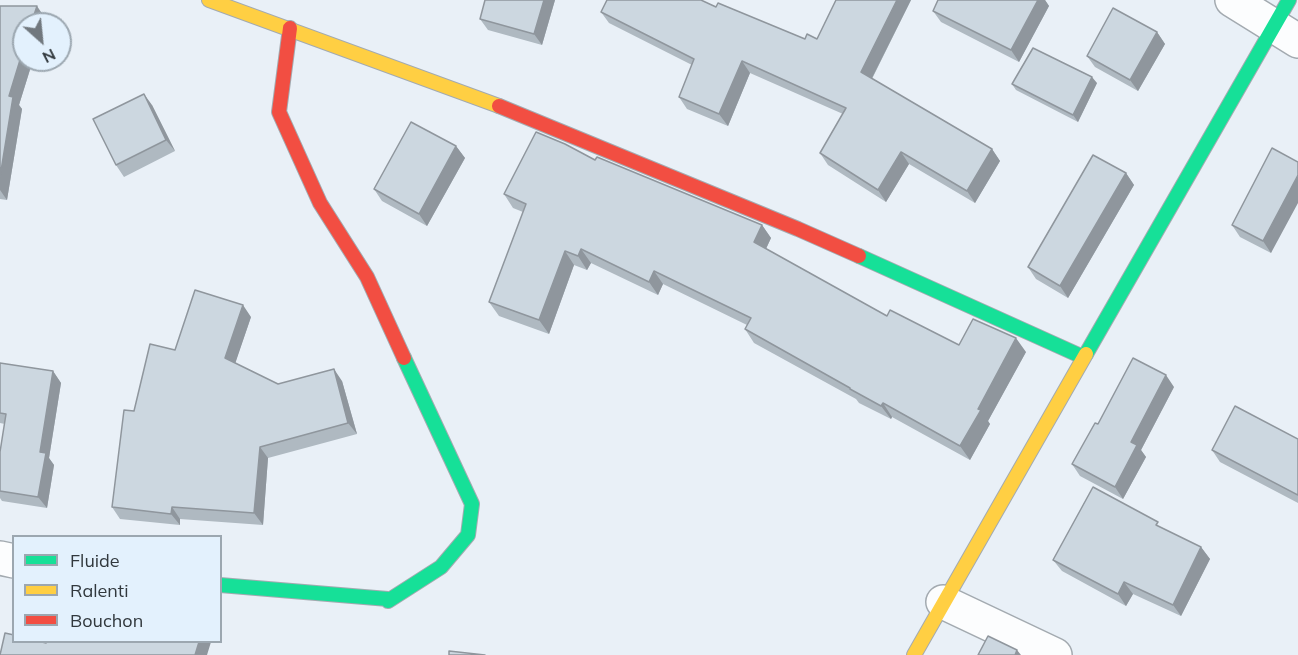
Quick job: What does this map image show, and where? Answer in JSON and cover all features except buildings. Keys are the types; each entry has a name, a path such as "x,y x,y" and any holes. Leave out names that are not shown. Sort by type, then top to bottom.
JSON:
{"street":[{"path":"209,0 507,109 788,225 1083,357"},
{"path":"914,655 1083,357 1287,23 1232,0"},
{"path":"222,585 388,599 388,601 441,567 468,535 472,504 367,277 320,202 279,112 290,28"},
{"path":"943,602 1055,655"}],"traffic: fast":[{"path":"1086,354 1289,0"},
{"path":"859,256 1083,357"},
{"path":"222,585 388,599 388,601 441,567 468,535 472,504 404,358"}],"traffic: slow":[{"path":"209,0 499,106"},
{"path":"914,655 1086,354"}],"traffic: jam":[{"path":"290,28 279,112 320,203 367,277 404,358"},
{"path":"499,106 859,256"}]}
